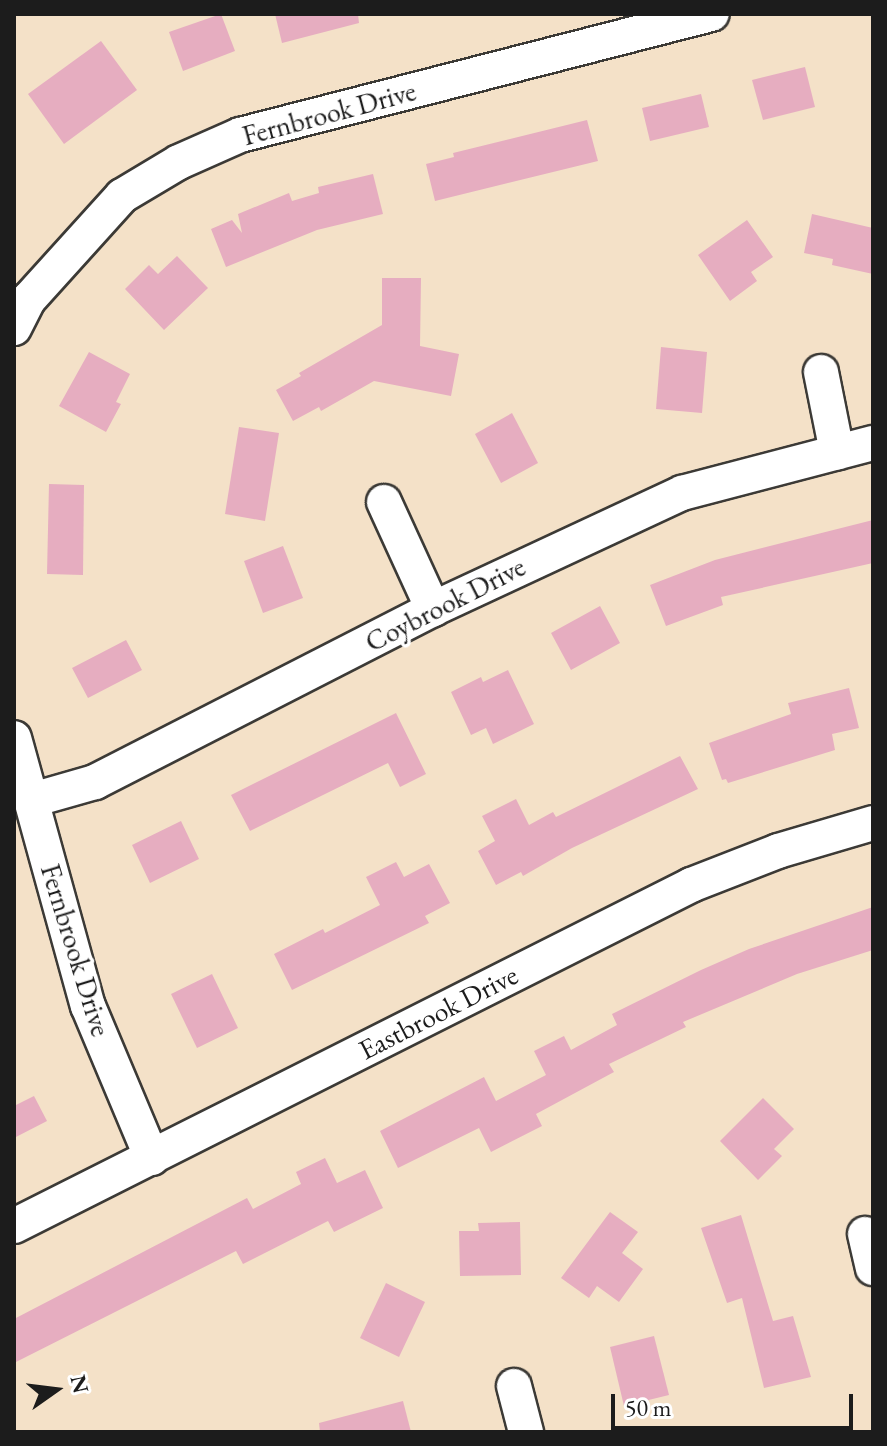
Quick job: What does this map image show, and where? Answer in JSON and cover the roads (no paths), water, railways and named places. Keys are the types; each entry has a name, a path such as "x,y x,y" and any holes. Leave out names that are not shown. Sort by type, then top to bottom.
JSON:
{"street":[{"name":"Fernbrook Drive","path":"14,328 29,299 122,196 179,162 240,135 712,14"},
{"path":"821,372 837,452"},
{"name":"Coybrook Drive","path":"32,800 95,782 433,609 682,493 873,443"},
{"path":"384,502 433,609"},
{"name":"Fernbrook Drive","path":"14,738 88,1006 152,1158"},
{"name":"Eastbrook Drive","path":"14,1226 691,885 778,851 873,823"},
{"path":"865,1234 873,1268"},
{"path":"514,1386 526,1432"}]}
